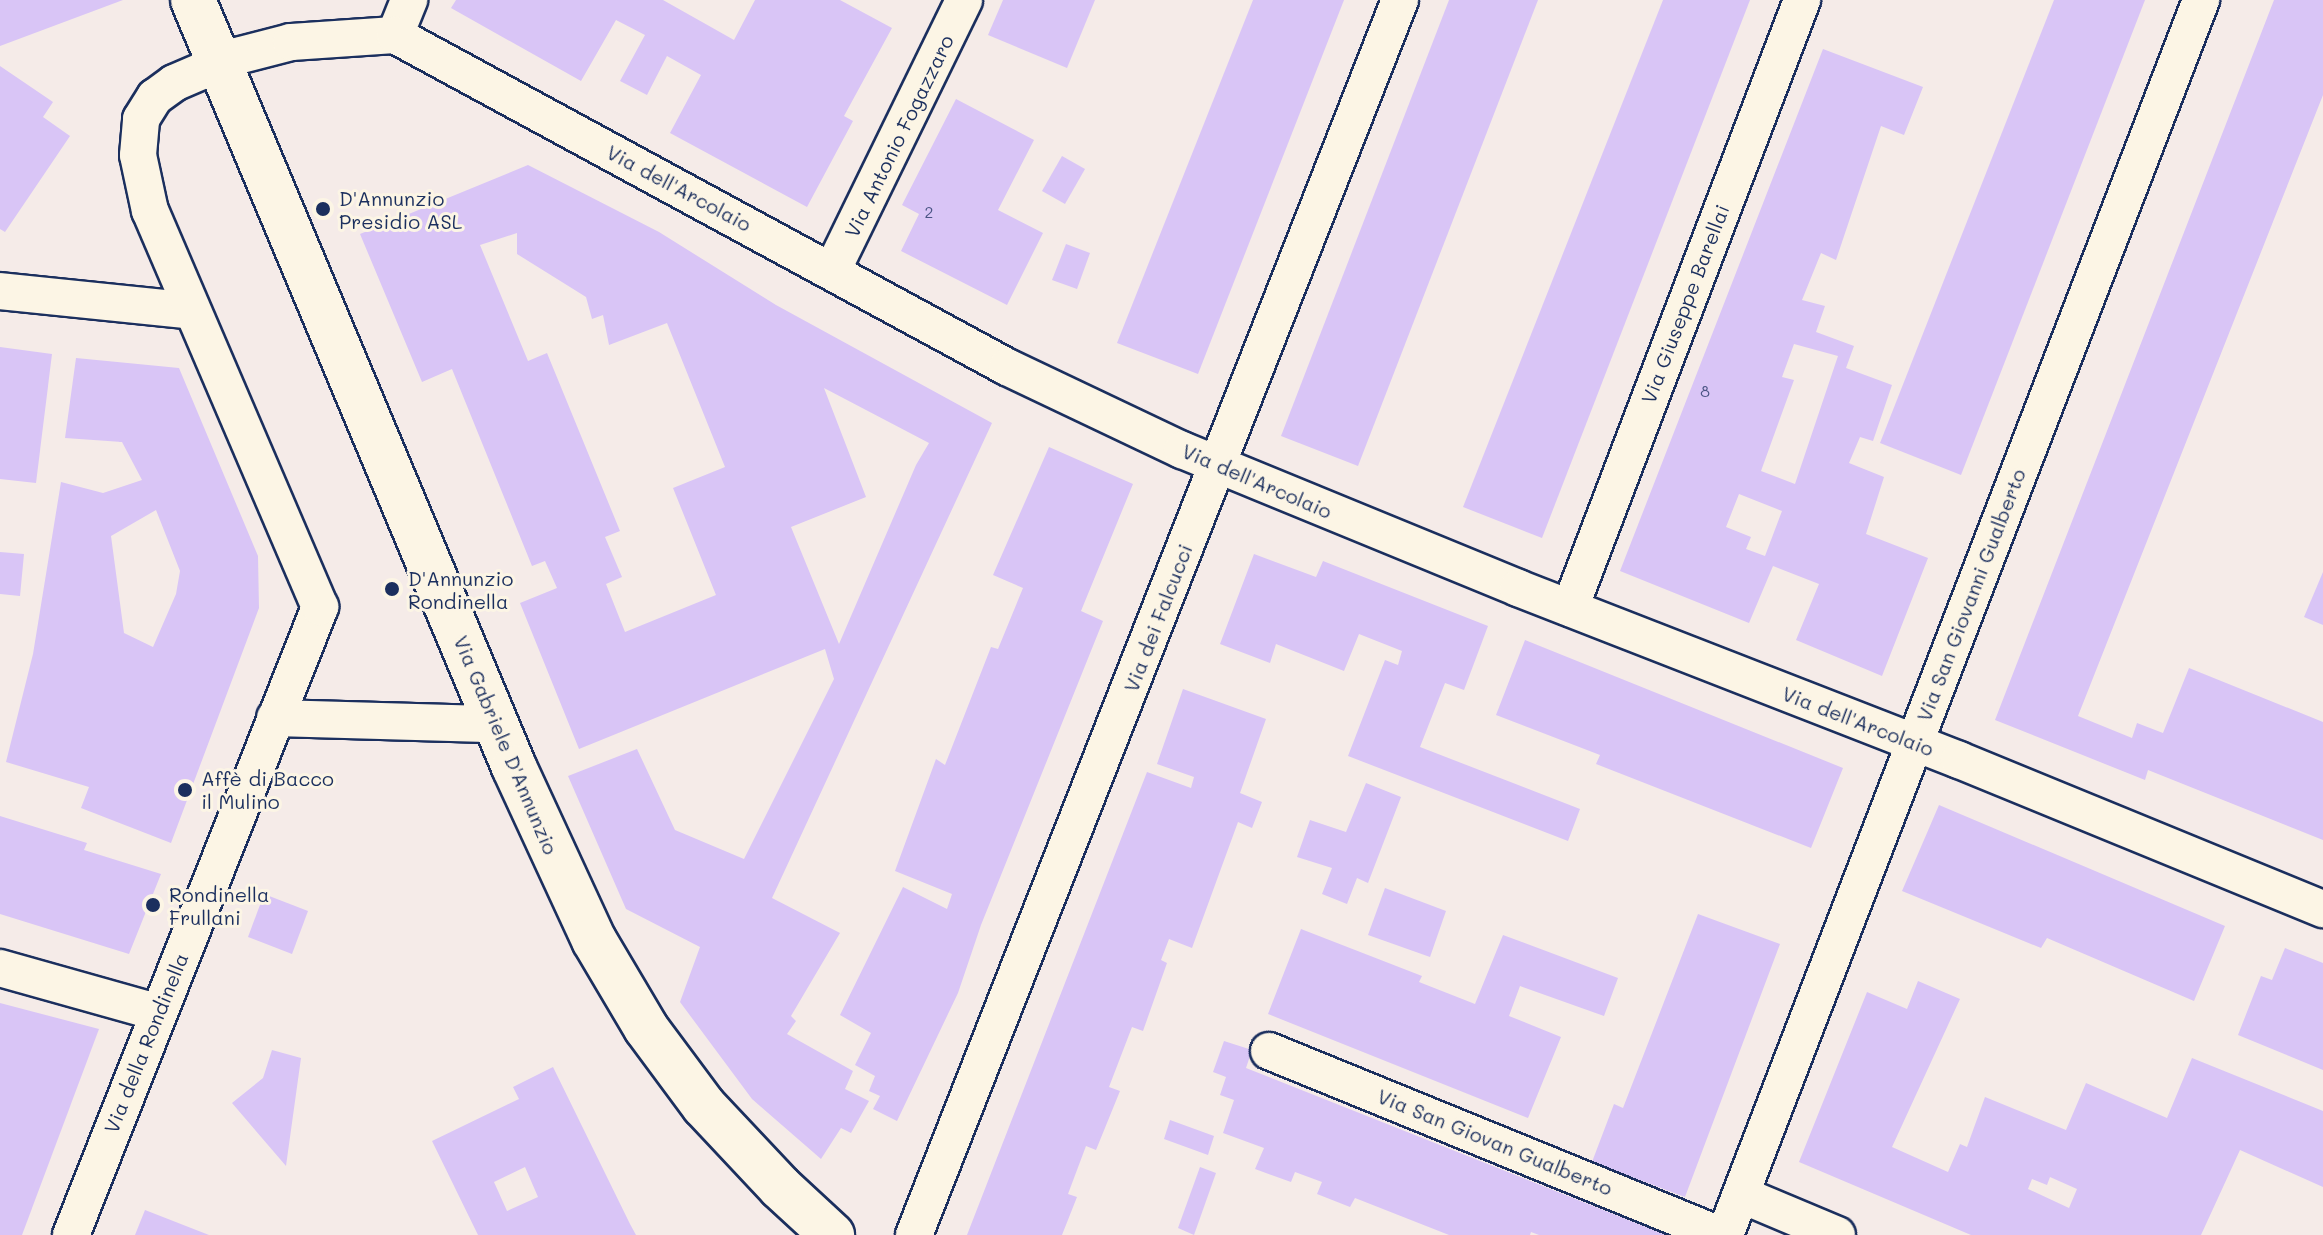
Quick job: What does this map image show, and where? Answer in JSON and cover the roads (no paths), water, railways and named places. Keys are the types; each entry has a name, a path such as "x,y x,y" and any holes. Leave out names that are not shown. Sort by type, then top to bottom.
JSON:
{"street":[{"name":"Via Gabriele D'Annunzio","path":"193,0 495,724 594,940 646,1028 714,1118 780,1187 832,1235"},
{"path":"0,291 192,311 150,211 138,155 141,119 155,97 174,83 220,62 291,42 395,35 409,0"},
{"name":"Via Antonio Fogazzaro","path":"832,271 964,0"},
{"name":"Via dei Falcucci","path":"914,1235 1400,0"},
{"name":"Via Giuseppe Barellai","path":"1570,608 1802,0"},
{"name":"Via San Giovanni Gualberto","path":"1723,1235 1742,1195 1913,743 2201,0"},
{"name":"Via dell'Arcolaio","path":"395,35 1007,367 1217,465 2323,909"},
{"name":"Via della Rondinella","path":"71,1235 320,607 192,311"},
{"path":"275,718 495,724"},
{"path":"0,968 157,1012"},
{"name":"Via San Giovan Gualberto","path":"1269,1051 1723,1235"},
{"path":"1742,1195 1837,1235"}],"place":[{"name":"D'Annunzio Presidio ASL","path":"323,209"},
{"name":"D'Annunzio Rondinella","path":"392,589"},
{"name":"Affè di Bacco il Mulino","path":"185,790"},
{"name":"Rondinella Frullani","path":"153,905"}]}
